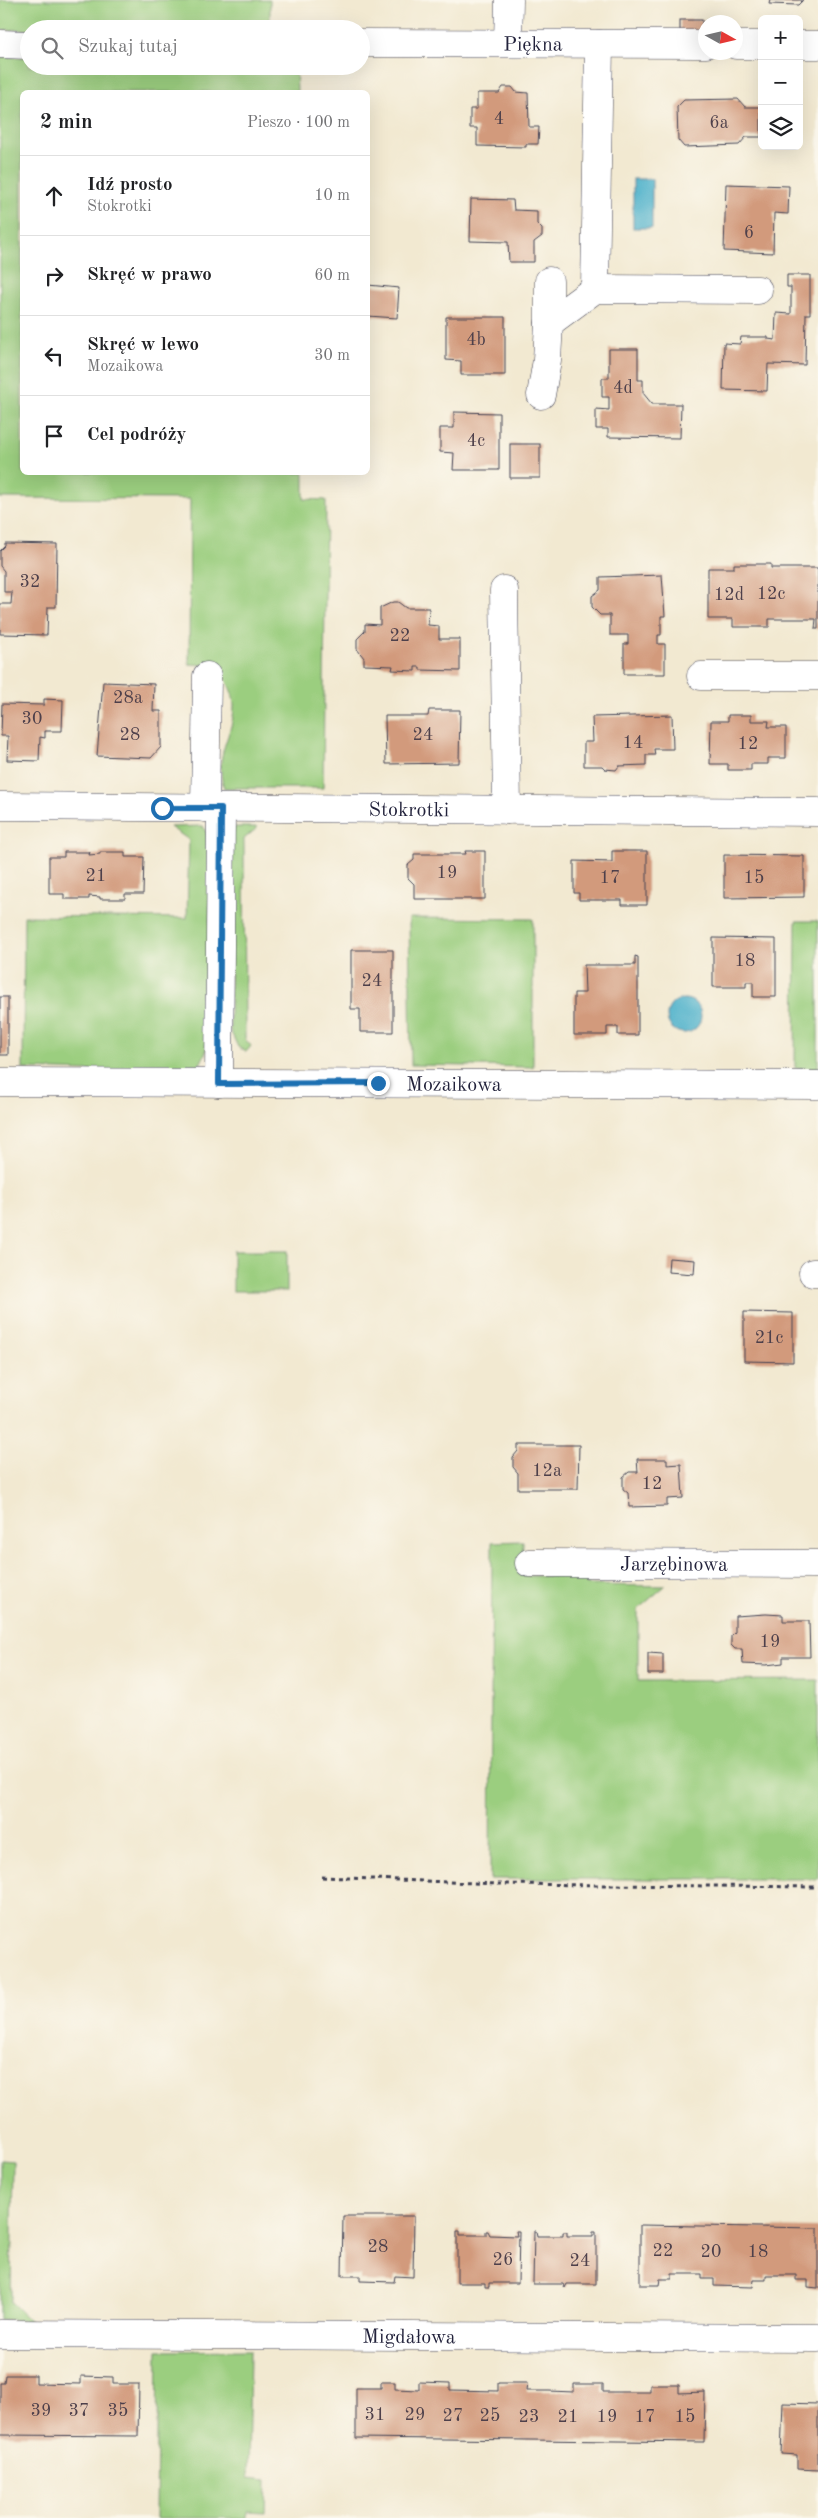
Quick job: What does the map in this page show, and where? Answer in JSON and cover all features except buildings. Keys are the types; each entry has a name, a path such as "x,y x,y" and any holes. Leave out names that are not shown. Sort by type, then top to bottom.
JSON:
{"street":[{"path":"508,43 509,0"},
{"name":"Piękna","path":"370,43 698,44"},
{"path":"0,44 20,44"},
{"path":"595,289 599,44"},
{"path":"743,44 758,45"},
{"path":"803,45 818,45"},
{"path":"541,395 547,360 549,281"},
{"path":"549,323 595,289 758,290"},
{"path":"504,590 507,810"},
{"path":"207,676 213,808 219,1084"},
{"path":"701,676 818,676"},
{"name":"Stokrotki","path":"0,806 818,812"},
{"name":"Mozaikowa","path":"0,1082 818,1085"},
{"name":"Jarzębinowa","path":"529,1563 818,1564"},
{"name":"Migdałowa","path":"0,2334 818,2338"}],"path":[{"path":"322,1877 499,1884 818,1887"}],"green space":[{"path":"0,0 270,0 270,20 20,20 20,30 0,30"},
{"path":"0,57 20,57 20,75 296,75 297,90 20,90 20,475 304,475 304,499 326,500 323,788 224,788 221,775 222,754 231,726 234,700 218,666 189,664 190,499 0,498"},
{"path":"203,826 212,844 206,1052 195,1074 23,1069 24,916 187,918 189,840 170,827"},
{"path":"235,827 258,827 244,839 245,1039 251,1046 246,1052 238,1047 230,1030 231,832"},
{"path":"409,918 533,919 533,1067 411,1065"},
{"path":"796,921 818,921 818,1068 795,1068"},
{"path":"233,1251 287,1251 287,1291 233,1291"},
{"path":"523,1541 522,1576 587,1576 587,1585 665,1586 638,1609 638,1681 818,1680 818,1879 490,1879 492,1542"},
{"path":"0,2160 13,2161 11,2302 30,2321 0,2319"},
{"path":"250,2350 248,2478 267,2480 266,2512 247,2511 247,2518 156,2518 158,2351"}],"water":[{"path":"633,179 652,179 652,228 633,228"},
{"path":"684,999 691,1000 696,1004 700,1009 700,1023 696,1028 691,1032 684,1033 677,1032 672,1028 668,1023 667,1016 668,1009 672,1004 677,1000"}],"route":[{"path":"162,808 221,808 219,1084 378,1083"}]}
